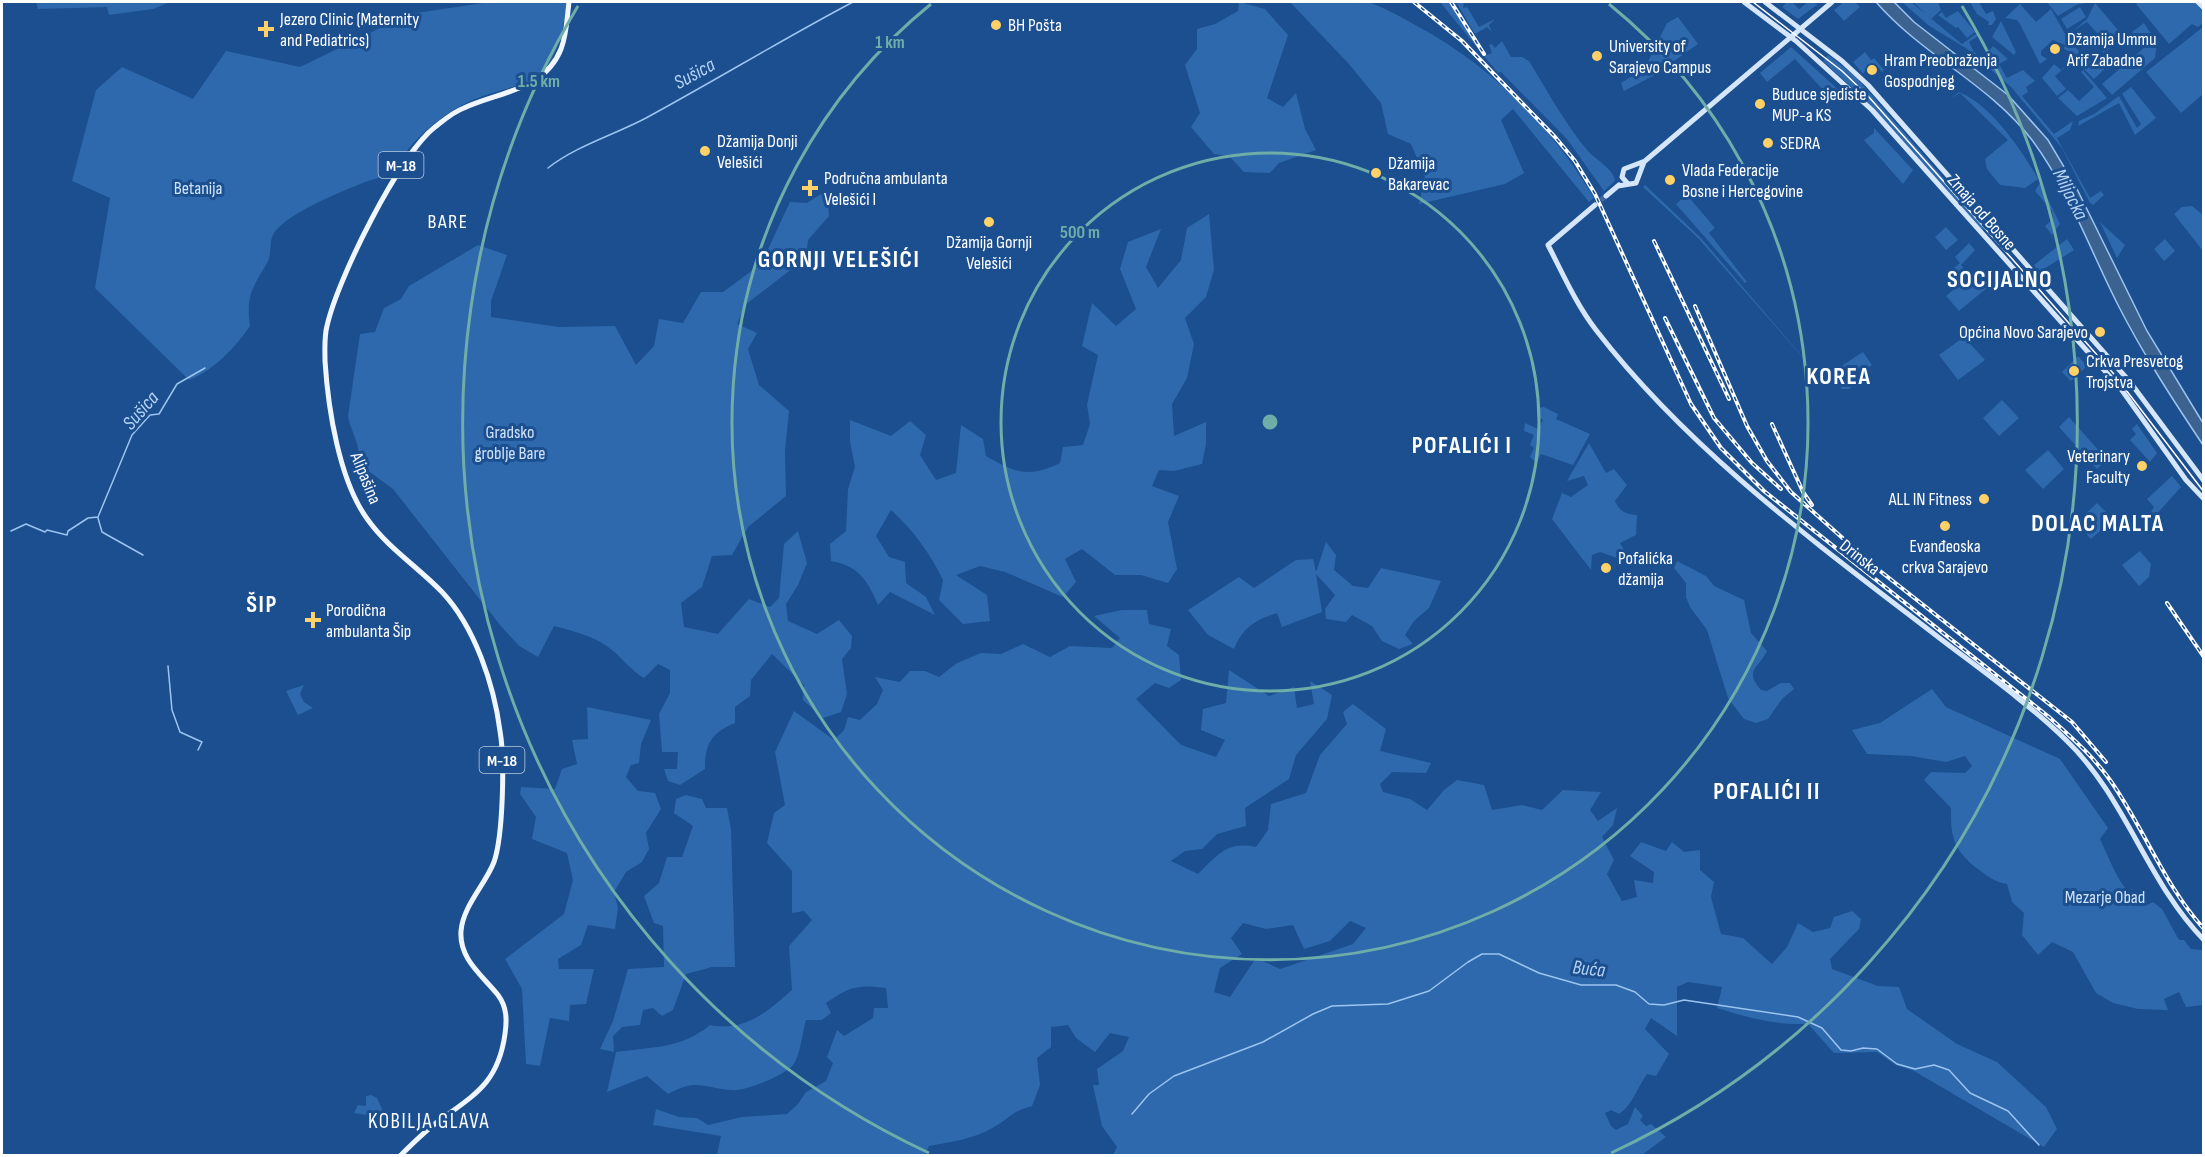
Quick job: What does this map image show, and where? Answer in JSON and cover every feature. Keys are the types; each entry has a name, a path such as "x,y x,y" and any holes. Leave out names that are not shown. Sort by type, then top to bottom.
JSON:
{"main road":[{"name":"Alipašina","path":"400,1155 428,1129 464,1105 489,1082 500,1061 507,1020 503,1004 467,959 461,939 464,917 489,873 498,844 502,748 493,699 478,651 460,615 443,593 380,534 356,501 338,443 325,346 327,325 342,284 405,159 424,136 455,112 533,82 546,72 562,46 569,2"},
{"name":"Zmaja od Bosne","path":"1744,2 1790,36 1858,95 2106,372 2133,404 2194,490 2204,499"},
{"name":"Zmaja od Bosne","path":"1765,2 1868,85 2130,382 2203,481"},
{"path":"1606,196 1623,179 1624,169 1645,161 1832,2"},
{"path":"2198,2 2204,8"},
{"path":"1618,186 1639,181 1640,171 1645,161"},
{"path":"1632,166 1640,171"},
{"path":"1623,179 1628,184"},
{"name":"Drinska","path":"1595,205 1548,245 1569,288 1595,329 1654,400 1706,449 1782,513 2066,740 2107,788 2179,911 2204,940"},
{"path":"2194,490 2203,481"}],"green space":[{"path":"36,2 170,2 153,9 109,15 107,7 38,9"},
{"name":"Betanija","path":"490,2 567,2 561,37 551,60 538,74 523,83 485,95 439,120 413,143 391,174 330,197 303,210 281,225 272,236 269,259 251,293 250,326 231,350 207,370 189,380 95,288 110,198 72,181 96,90 122,67 193,99 226,51 300,67 409,14"},
{"path":"1239,2 1265,9 1288,35 1267,98 1283,107 1296,93 1305,129 1316,150 1279,163 1270,173 1244,172 1229,156 1214,154 1191,127 1200,113 1185,65 1197,49 1197,29 1215,24 1238,11"},
{"path":"1290,2 1367,2 1392,12 1444,42 1470,59 1517,100 1559,147 1594,198 1589,202 1513,109 1501,120 1524,173 1505,184 1419,204 1425,177 1411,144 1388,134 1381,103 1348,63"},
{"path":"1440,2 1454,2 1487,55 1492,53 1489,45 1492,44 1495,48 1502,41 1511,57 1522,57 1529,61 1572,130 1588,151 1611,173 1615,181 1604,191 1567,139 1501,72 1498,73"},
{"path":"1456,2 1464,2 1463,8 1467,7 1479,27 1495,19 1489,25 1492,32 1487,27 1475,34"},
{"path":"1787,2 1792,2 1799,9 1808,2 1818,4 1798,19 1782,7"},
{"path":"1844,2 1855,2 1860,7 1844,21 1834,10"},
{"path":"1902,2 1911,2 1962,44 1976,34 1978,36 1969,42 1974,52 1982,59 1993,46 2008,59 1999,64 2007,78 2023,70 2035,81 2026,87 2028,92 2022,96 2054,134 2073,121 2070,130 2057,138 2090,198 2101,191 2104,195 2093,205 2090,203 2062,148 2012,88 1967,49 1928,25"},
{"path":"1913,2 1938,2 1941,10 1931,19"},
{"path":"1970,2 1979,2 1986,14 1993,11 1996,19 1992,25 1988,25 1989,22 1977,14"},
{"path":"2047,2 2089,2 2076,5 2058,16"},
{"path":"2140,2 2195,2 2203,11 2203,23 2198,27 2192,24 2169,44 2136,4"},
{"path":"2095,3 2124,37 2104,53 2102,52 2108,45 2087,22 2073,31 2087,19"},
{"path":"2020,4 2036,22 2051,9 2069,41 2079,51 2077,55 2064,49 2065,45 2053,40 2041,51 2041,55 2047,59 2040,64 2017,20 2005,18"},
{"path":"2080,7 2086,17 2067,29 2061,19"},
{"path":"1958,11 1975,32 1967,38 1958,27 1956,28 1938,15 1942,12 1946,18"},
{"path":"1678,17 1698,44 1653,76 1624,91 1621,83 1645,68 1667,23"},
{"path":"2001,21 2016,52 2014,55 1992,37"},
{"path":"2144,23 2157,43 2155,58 2112,95 2102,84 2145,47 2132,32"},
{"path":"2203,27 2203,94 2181,113 2146,72"},
{"path":"1791,47 1841,92 1832,100 1795,59 1767,82 1760,73"},
{"path":"1865,52 1871,60 1874,58 1884,70 1882,72 1875,64 1869,64 1863,74 1853,62"},
{"path":"1828,55 1855,76 1986,227 1981,231 1862,97 1823,61"},
{"path":"2079,55 2081,58 2078,68 2070,63 2055,76 2066,89 2057,96 2042,78 2054,64 2061,70"},
{"path":"2098,56 2108,57 2112,62 2094,79 2082,67 2082,57 2092,62"},
{"path":"2083,70 2107,98 2077,116 2058,98 2068,90 2079,101 2094,87 2081,72"},
{"path":"2131,87 2156,118 2135,135 2119,103 2078,126 2079,121 2094,114 2119,96 2137,128 2141,124 2122,94"},
{"path":"1959,92 1982,107 2004,129 2038,179 2025,188 2000,185 1987,169 1985,159 2008,140 1960,93 1950,99"},
{"path":"1874,128 1913,170 1903,184 1864,140 1874,133"},
{"path":"2040,183 2060,224 2052,235 2045,226 2053,219 2052,211 2035,191"},
{"path":"1645,185 1701,238 1813,369 1698,238 1643,187"},
{"name":"Gradsko groblje Bare","path":"827,190 829,216 808,240 806,258 745,305 737,324 757,333 748,349 759,385 789,411 785,451 786,496 748,527 732,555 712,556 702,587 681,603 684,627 718,634 749,599 770,607 779,598 784,544 798,531 807,563 798,585 786,604 788,621 817,634 839,620 852,636 851,648 842,659 847,694 841,712 823,718 803,700 804,685 772,654 751,680 750,696 735,707 735,723 720,731 711,740 706,753 705,769 680,785 668,781 664,769 677,769 678,752 662,752 659,714 670,693 670,670 658,664 644,678 602,643 582,634 554,626 538,657 519,646 393,489 356,462 358,446 348,416 360,334 375,332 384,308 401,299 409,286 478,245 507,255 491,301 491,317 559,327 615,326 636,365 654,346 659,319 683,323 701,292 723,292 761,264 790,202 807,203"},
{"path":"1687,195 1715,228 1709,233 1747,282 1745,283 1676,204"},
{"path":"2192,206 2203,215 2203,251 2174,214 2182,207"},
{"path":"1209,214 1214,270 1206,297 1185,318 1194,344 1187,378 1172,404 1174,436 1206,422 1206,444 1202,464 1174,471 1159,470 1152,486 1179,496 1168,522 1177,569 1168,583 1141,575 1115,575 1082,549 1065,559 1076,582 1063,597 1005,572 980,566 956,575 987,595 990,621 963,624 939,600 943,580 932,560 914,534 891,510 876,536 889,557 905,562 906,583 926,597 935,615 890,592 878,605 866,582 856,571 841,563 831,561 830,544 846,531 848,489 855,467 850,441 850,420 891,436 910,421 926,435 920,455 936,480 956,473 961,425 983,439 986,456 1014,470 1039,471 1060,463 1063,447 1083,445 1090,424 1087,405 1098,355 1082,346 1092,303 1116,326 1136,309 1120,269 1128,242 1161,229 1146,267 1158,288 1181,260 1187,228"},
{"path":"2100,222 2125,245 2117,258"},
{"path":"1946,227 1958,240 1946,250 1935,237"},
{"path":"2067,239 2074,250 2039,272 2034,265"},
{"path":"2165,239 2175,251 2164,261 2154,249"},
{"path":"1969,243 1975,250 1961,265 1974,281 1979,278 1988,287 1959,311 1946,296 1959,285 1948,273 1960,263 1955,257"},
{"path":"1964,337 1985,360 1958,380 1939,355"},
{"path":"1863,352 1872,365 1863,372 1866,377 1849,389 1842,389 1829,374"},
{"path":"2078,356 2087,366 2071,381 2062,372"},
{"path":"2002,400 2019,418 1999,436 1983,418"},
{"path":"1544,407 1558,414 1556,419 1590,434 1573,465 1541,454 1537,463 1530,457 1534,448 1530,445 1534,435 1524,431 1525,423 1538,429 1543,420 1537,416 1539,408"},
{"path":"2069,417 2107,460 2097,469 2059,427"},
{"path":"2137,424 2157,453 2150,462 2130,440 2136,434 2132,429"},
{"path":"1589,443 1606,473 1614,469 1627,485 1615,501 1619,508 1624,512 1637,515 1636,535 1620,543 1626,553 1617,558 1600,552 1592,555 1591,570 1552,519 1562,493 1571,497 1588,485 1584,476 1567,481"},
{"path":"2048,450 2064,469 2043,489 2025,470"},
{"path":"2172,476 2181,487 2154,517 2151,512 2154,507 2147,499"},
{"path":"2097,503 2113,519 2091,539 2076,523"},
{"path":"1326,542 1336,555 1334,570 1353,586 1368,588 1381,568 1441,581 1429,608 1414,621 1405,635 1413,644 1399,649 1382,641 1372,626 1352,615 1346,622 1326,619 1325,609 1335,595 1316,574 1322,612 1282,627 1277,613 1262,618 1241,635 1234,649 1208,635 1188,610 1239,577 1254,588 1296,560 1313,559 1316,572"},
{"path":"2140,551 2151,564 2149,577 2139,586 2122,565"},
{"path":"1677,561 1706,576 1714,586 1744,600 1751,633 1767,651 1754,670 1756,683 1761,690 1767,691 1781,683 1790,683 1794,689 1782,699 1768,719 1756,723 1744,719 1728,698 1707,630 1690,607 1686,597 1686,583 1674,568"},
{"path":"1122,610 1147,610 1149,624 1171,629 1167,646 1179,655 1181,680 1169,688 1155,683 1136,699 1181,745 1216,757 1225,740 1201,730 1203,709 1226,703 1229,670 1269,696 1294,687 1297,708 1314,704 1310,681 1332,695 1327,719 1296,755 1289,779 1245,808 1246,826 1217,834 1202,849 1185,851 1171,861 1198,874 1223,851 1237,846 1256,847 1268,830 1271,804 1306,793 1320,755 1347,724 1343,712 1353,704 1386,729 1380,751 1431,763 1426,773 1392,772 1380,784 1383,792 1410,799 1427,810 1444,790 1457,780 1484,785 1492,810 1522,805 1542,810 1563,790 1601,792 1590,810 1598,821 1617,808 1613,825 1602,837 1614,860 1607,874 1622,901 1637,897 1634,880 1653,883 1654,872 1630,856 1641,842 1666,851 1672,842 1684,852 1700,850 1700,870 1714,882 1711,897 1721,934 1743,938 1772,964 1787,947 1798,923 1813,932 1830,928 1834,917 1852,911 1861,919 1859,929 1830,959 1832,969 1878,986 1899,987 1907,1009 1957,1044 1997,1062 2046,1107 2057,1129 2044,1147 1914,1071 1896,1065 1877,1052 1834,1053 1808,1024 1762,1020 1717,1008 1722,987 1688,982 1677,987 1677,1036 1651,1018 1645,1029 1669,1054 1656,1076 1647,1074 1631,1102 1619,1114 1611,1110 1605,1113 1611,1126 1616,1130 1628,1124 1635,1107 1643,1116 1640,1120 1646,1126 1651,1124 1666,1137 1642,1155 1113,1155 1117,1147 1102,1126 1093,1085 1099,1085 1097,1069 1123,1051 1129,1037 1110,1033 1095,1052 1076,1038 1068,1025 1051,1027 1051,1047 1037,1058 1040,1085 1032,1106 1011,1115 987,1131 962,1140 929,1146 925,1155 717,1155 721,1136 653,1125 656,1109 679,1117 697,1118 708,1125 742,1117 787,1114 806,1092 826,1081 833,1063 827,1057 837,1030 844,1036 873,1018 874,1008 888,1008 886,988 876,987 854,988 841,993 826,1003 831,1013 822,1020 806,1020 800,1049 793,1065 766,1081 740,1090 694,1085 668,1094 647,1076 607,1092 616,1052 677,1043 710,1025 734,1026 745,1023 774,1006 792,990 789,946 812,920 804,911 792,913 792,871 767,843 774,813 785,805 775,752 794,711 834,740 844,730 848,717 860,720 877,704 883,690 875,677 900,682 910,671 925,671 939,677 957,663 981,653 1001,654 1023,644 1050,657 1070,646 1112,648 1120,638 1094,616","holes":["1350,921 1366,928 1353,944 1280,969 1256,958 1230,997 1214,992 1220,968 1242,954 1231,938 1243,923 1266,929 1293,925 1304,949 1330,941"]},
{"path":"304,685 300,694 304,702 313,708 298,715 286,691"},
{"name":"Mezarje Obad","path":"1932,689 1946,707 2060,759 2108,828 2100,839 2123,885 2145,906 2153,902 2162,909 2179,940 2184,940 2191,949 2203,950 2203,1005 2186,1007 2179,992 2164,999 2168,1010 2138,1009 2113,1003 2096,993 2073,952 2052,942 2038,955 2022,935 2024,913 2012,902 2007,884 1996,881 1966,859 1956,845 1952,829 1951,808 1924,780 1931,772 1965,773 1972,766 1965,756 1946,762 1911,756 1867,754 1852,730 1880,723"},
{"path":"587,707 651,720 641,744 639,763 631,765 626,777 638,791 655,793 661,809 646,833 649,849 642,862 626,872 614,892 618,908 615,929 588,925 581,945 558,959 559,969 594,969 586,1004 570,1005 569,1021 550,1018 540,1066 526,1064 522,989 505,959 564,914 573,880 567,853 532,839 536,817 520,794 521,787 555,789 562,769 577,764 572,740 588,739"},
{"path":"686,795 702,799 706,808 727,808 731,829 735,967 712,967 686,974 673,1010 662,1016 653,1008 643,1010 640,1025 622,1027 613,1036 614,1052 600,1049 613,1021 628,969 664,967 663,926 654,923 644,896 659,883 667,857 682,857 693,826 674,813 676,799"},
{"path":"371,1095 377,1098 386,1118 354,1113 358,1105 366,1106 366,1096"}],"water":[{"name":"Miljacka","path":"1876,2 1894,2 1914,22 2008,95 2048,140 2076,187 2147,331 2203,423 2203,445 2138,341 2057,179 2032,140 1996,102 1914,38"}],"waterway":[{"name":"Sušica","path":"548,168 583,147 646,118 853,2"},
{"name":"Sušica","path":"11,531 26,524 45,532 47,530 67,535 68,531 88,518 98,517 132,435 150,415 159,414 177,384 205,368"},
{"name":"Sušica","path":"98,518 102,532 143,555"},
{"name":"Sušica","path":"168,666 172,710 180,732 202,742 198,750"},
{"name":"Buća","path":"1132,1114 1149,1094 1174,1076 1263,1042 1313,1014 1332,1006 1388,1004 1429,991 1482,954 1499,954 1539,973 1581,985 1616,985 1635,992 1649,1004 1664,1005 1684,1000 1798,1017 1822,1028 1841,1050 1877,1049 1897,1064 1915,1069 1934,1065 1949,1070 1970,1093 2008,1111 2039,1145"}],"tunnel":[{"path":"1595,205 1606,196"}],"tram line":[{"path":"1753,2 1842,71 1868,96 2113,373 2204,492"}],"railway":[{"path":"1414,2 1462,41 1555,137 1575,161 1595,194 1691,404 1721,448 1764,491 2049,717 2081,747 2110,780 2177,894 2204,929"},
{"path":"1451,2 1484,54"},
{"path":"1654,241 1729,399"},
{"path":"1695,306 1747,426 1767,461 1791,492 1875,567 2072,722 2106,762"},
{"path":"1665,318 1714,418 1752,463 1781,489"},
{"path":"1772,424 1803,492 1812,505"},
{"path":"2167,603 2204,657"}],"place":[{"name":"BH Pošta","path":"996,25"},
{"name":"Jezero Clinic (Maternity and Pediatrics)","path":"266,29"},
{"name":"Džamija Ummu Arif Zabadne","path":"2055,49"},
{"name":"University of Sarajevo Campus","path":"1597,56"},
{"name":"Hram Preobraženja Gospodnjeg","path":"1872,70"},
{"name":"Buduce sjediste MUP-a KS","path":"1760,104"},
{"name":"SEDRA","path":"1768,143"},
{"name":"Džamija Donji Velešići","path":"705,151"},
{"name":"Džamija Bakarevac","path":"1376,173"},
{"name":"Vlada Federacije Bosne i Hercegovine","path":"1670,180"},
{"name":"Područna ambulanta Velešići I","path":"810,188"},
{"name":"Džamija Gornji Velešići","path":"989,222"},
{"name":"Općina Novo Sarajevo","path":"2100,332"},
{"name":"Crkva Presvetog Trojstva","path":"2074,371"},
{"name":"Veterinary Faculty","path":"2142,466"},
{"name":"ALL IN Fitness","path":"1984,499"},
{"name":"Evanđeoska crkva Sarajevo","path":"1945,526"},
{"name":"Pofalićka džamija","path":"1606,568"},
{"name":"Porodična ambulanta Šip","path":"313,620"}],"district":[{"name":"BARE","path":"448,221"},
{"name":"GORNJI VELEŠIĆI","path":"839,259"},
{"name":"SOCIJALNO","path":"2000,279"},
{"name":"KOREA","path":"1839,376"},
{"name":"POFALIĆI I","path":"1462,445"},
{"name":"DOLAC MALTA","path":"2098,523"},
{"name":"ŠIP","path":"262,604"},
{"name":"POFALIĆI II","path":"1767,791"},
{"name":"KOBILJA GLAVA","path":"429,1121"}]}
